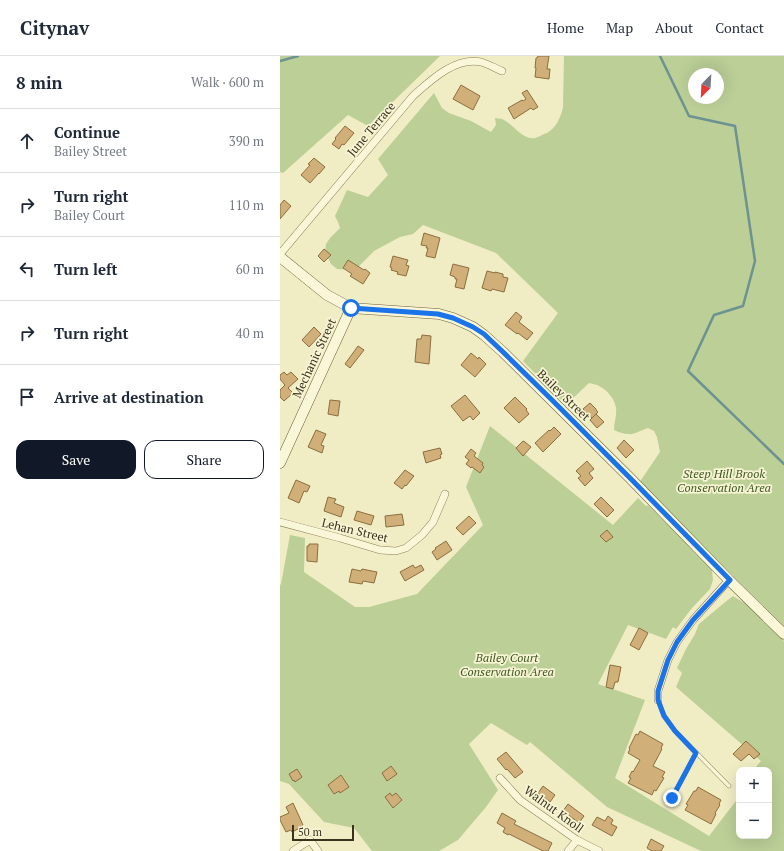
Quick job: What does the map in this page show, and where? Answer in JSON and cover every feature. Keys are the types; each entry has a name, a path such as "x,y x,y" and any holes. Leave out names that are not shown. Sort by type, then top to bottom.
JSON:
{"street":[{"name":"June Terrace","path":"280,255 413,96 428,82 454,66 472,61 483,62 502,71"},
{"name":"Bailey Street","path":"280,255 327,295 351,308 438,314 453,318 484,334 550,398 784,634"},
{"name":"Mechanic Street","path":"280,463 351,308"},
{"name":"Lehan Street","path":"280,522 380,550 396,551 406,548 422,535 433,522 445,494"},
{"path":"658,700 658,691 668,660 677,642 693,620 730,580"},
{"name":"Walnut Knoll","path":"500,778 520,800 577,840 599,851"},
{"path":"293,851 310,840 318,851"},
{"path":"568,851 577,840"}],"lane":[{"path":"658,700 664,716 675,731 729,786"},
{"path":"672,798 696,753"}],"green space":[{"path":"280,56 440,56 368,126 348,115 283,173 280,172"},
{"name":"Steep Hill Brook Conservation Area","path":"564,56 784,56 784,626 639,483 660,452 657,437 654,431 648,428 630,434 614,430 616,411 614,401 605,390 595,384 589,383 566,405 523,361 558,313 496,253 423,225 413,234 400,237 374,251 358,267 352,270 337,269 331,264 325,252 326,244 340,228 335,216 347,190 368,197 388,175 378,159 434,93 442,108 449,113 471,121 491,132 496,125 495,118 502,119 526,137 535,138 550,131 559,118 563,107"},
{"name":"Bailey Court Conservation Area","path":"490,426 613,525 638,498 646,506 648,505 713,569 713,580 710,589 692,608 676,629 673,627 666,639 628,625 598,684 645,700 615,778 709,836 736,801 736,839 772,839 772,767 756,767 761,761 676,687 682,673 677,668 699,624 733,596 748,605 784,641 784,851 701,851 607,807 530,742 527,745 491,723 469,744 498,790 486,807 458,840 439,851 372,851 354,828 324,822 289,784 280,781 280,585 290,535 305,538 304,572 355,607 369,607 417,594 483,525 466,487"}],"building":[{"path":"538,56 549,56 547,69 550,69 549,79 535,77 536,58"},
{"path":"461,85 480,96 473,110 453,99"},
{"path":"527,90 538,107 533,110 531,108 514,119 508,108 526,99 522,93"},
{"path":"345,126 354,133 344,145 342,144 339,149 332,144"},
{"path":"314,158 325,167 310,183 301,175"},
{"path":"284,200 291,206 280,219 280,205"},
{"path":"424,233 440,238 435,258 426,256 428,248 426,248 427,246 421,245"},
{"path":"324,249 331,255 324,262 318,256"},
{"path":"393,256 408,260 406,265 409,266 406,276 397,274 398,272 391,270 392,268 390,267"},
{"path":"348,260 370,273 363,284 350,276 352,274 343,268"},
{"path":"453,264 469,268 464,289 455,287 457,279 450,275"},
{"path":"487,271 503,274 503,277 508,278 504,292 492,289 491,291 482,288"},
{"path":"516,312 522,317 519,322 533,333 527,340 505,325"},
{"path":"314,327 321,334 309,347 302,340"},
{"path":"422,335 431,336 429,364 415,362 417,339 421,339"},
{"path":"358,346 364,350 350,368 345,364"},
{"path":"471,353 478,359 479,357 486,364 475,377 461,365"},
{"path":"284,372 287,375 291,372 298,379 288,388 293,393 284,401 280,397 280,390 285,385 280,379 280,375"},
{"path":"465,395 480,413 473,420 470,416 463,421 451,406"},
{"path":"515,397 527,409 526,410 529,414 519,423 504,408"},
{"path":"330,400 340,401 338,416 328,414"},
{"path":"590,403 598,412 592,418 583,409"},
{"path":"596,414 604,422 597,428 590,420"},
{"path":"554,427 561,434 543,452 535,443"},
{"path":"316,430 326,434 321,445 324,446 322,453 308,447"},
{"path":"624,440 634,450 626,458 617,448"},
{"path":"523,441 531,447 523,456 516,448"},
{"path":"440,448 442,454 440,455 441,458 426,463 423,452"},
{"path":"471,449 476,453 474,456 483,463 482,465 484,467 480,473 466,464 469,460 465,457"},
{"path":"587,461 594,469 589,473 593,478 585,486 578,478 581,476 576,471"},
{"path":"405,470 414,476 402,489 394,483"},
{"path":"296,480 310,486 307,492 304,491 299,503 288,498"},
{"path":"328,497 336,499 334,503 344,507 341,517 324,511"},
{"path":"601,497 614,510 607,517 594,504"},
{"path":"357,511 374,516 371,525 354,520"},
{"path":"402,514 404,525 386,527 385,516"},
{"path":"469,516 476,523 463,535 456,528"},
{"path":"607,530 613,537 606,542 600,536"},
{"path":"446,541 452,550 437,560 432,552 436,549 435,548"},
{"path":"309,544 318,544 317,562 307,561 307,546 309,546"},
{"path":"413,565 415,568 421,565 424,570 405,581 400,572"},
{"path":"352,569 377,572 374,583 363,581 362,584 349,582"},
{"path":"639,628 648,633 639,650 630,645"},
{"path":"610,665 621,667 618,682 615,682 613,689 606,687"},
{"path":"640,731 663,744 653,766 665,772 662,777 664,778 656,791 654,790 652,795 628,783 631,778 629,777 632,771 633,772 640,760 628,753 629,748 636,734 638,735"},
{"path":"746,741 760,754 754,759 749,754 741,761 733,754"},
{"path":"506,752 523,772 515,778 497,759"},
{"path":"391,766 397,774 387,781 382,773"},
{"path":"297,769 302,777 295,782 289,774"},
{"path":"341,775 349,787 340,793 339,791 334,794 328,785"},
{"path":"543,786 555,795 550,802 538,793"},
{"path":"698,787 721,800 711,824 685,810 688,805 686,804"},
{"path":"390,793 392,796 396,793 402,800 393,808 385,797"},
{"path":"293,803 303,825 292,832 291,830 286,832 280,817 289,813 286,807"},
{"path":"568,804 584,816 579,823 563,811"},
{"path":"502,813 516,821 514,824 552,843 548,851 543,851 503,832 505,828 497,823"},
{"path":"608,816 613,820 611,824 617,827 612,836 592,825 597,817 605,821"},
{"path":"651,839 664,846 661,851 652,851 647,848"}],"waterway":[{"path":"280,61 298,56"},
{"path":"660,56 689,116 735,126 755,261 743,306 714,315 688,371 784,464"}],"route":[{"path":"351,308 438,314 453,318 484,334 550,398 730,580 693,620 677,642 668,660 658,691 658,700 664,716 675,731 696,753 672,798"}]}
